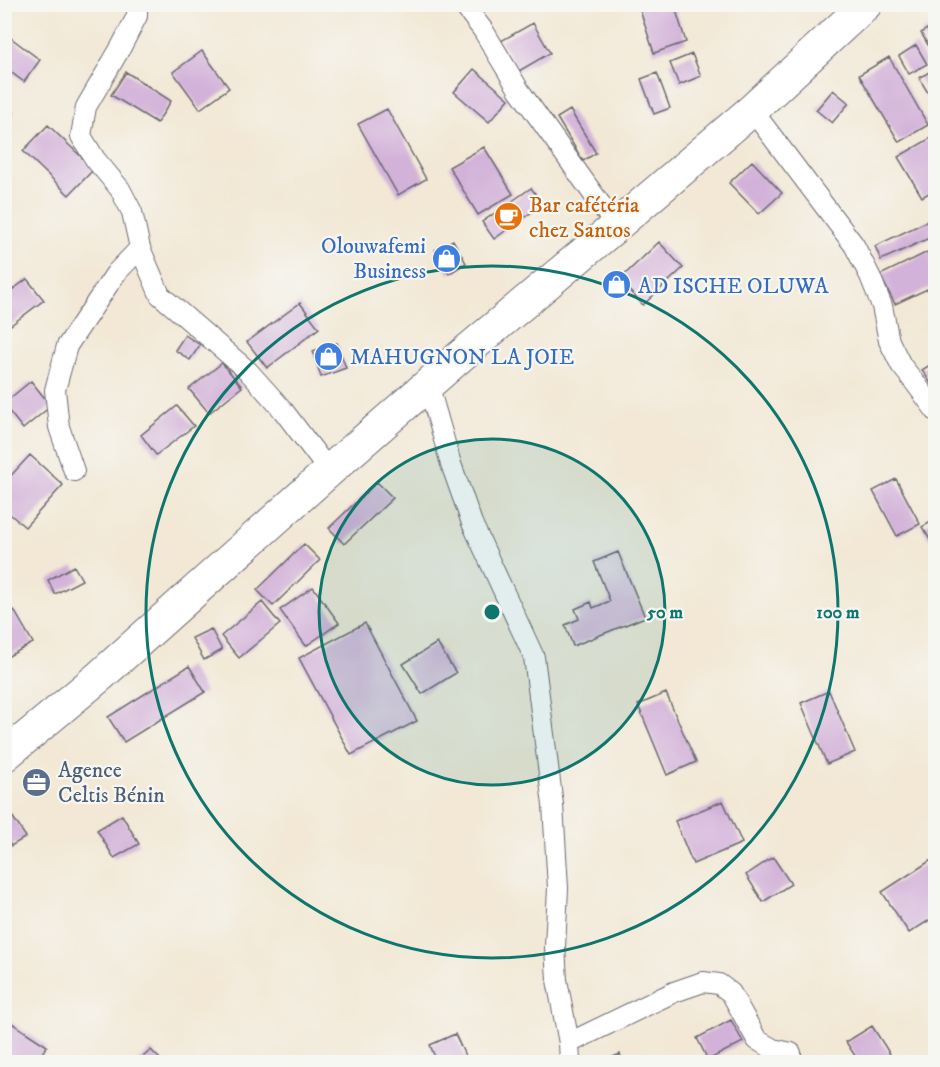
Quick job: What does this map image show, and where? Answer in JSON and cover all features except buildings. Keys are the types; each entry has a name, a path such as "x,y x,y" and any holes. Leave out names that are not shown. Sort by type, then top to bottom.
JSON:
{"main road":[{"path":"4,756 100,676 428,384 752,110 866,4"}],"street":[{"path":"137,4 137,16 86,107 81,136 95,159 120,189 132,212 140,248 160,295 248,371 282,409 329,471"},
{"path":"462,4 483,30 519,90 616,226"},
{"path":"752,110 854,245 882,306 889,341 901,366 936,411"},
{"path":"74,471 59,427 55,390 68,346 116,273 140,248"},
{"path":"428,384 451,464 472,524 534,657 553,805 558,888 555,947 557,980 570,1053 674,992 704,982 719,984 731,993 757,1040 773,1049 791,1053"}],"place":[{"name":"Bar cafétéria chez Santos","path":"508,217"},
{"name":"Olouwafemi Business","path":"447,258"},
{"name":"AD ISCHE OLUWA","path":"617,285"},
{"name":"MAHUGNON LA JOIE","path":"329,356"},
{"name":"Agence Celtis Bénin","path":"37,782"}]}
